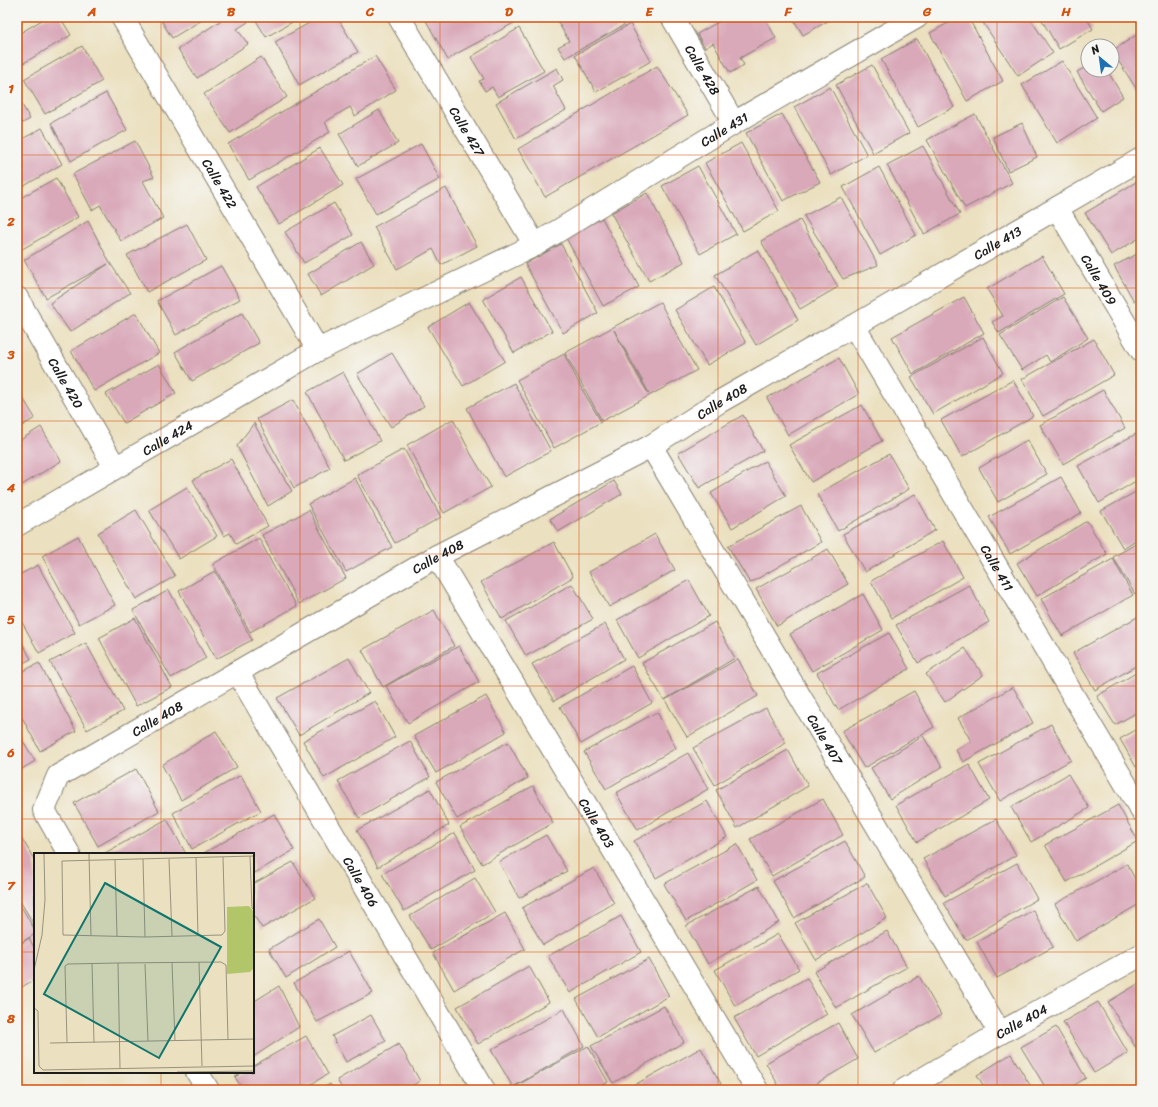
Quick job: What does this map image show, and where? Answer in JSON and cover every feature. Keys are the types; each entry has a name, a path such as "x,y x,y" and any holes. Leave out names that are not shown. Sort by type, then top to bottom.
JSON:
{"street":[{"name":"Calle 422","path":"122,17 318,350"},
{"name":"Calle 427","path":"399,17 534,245"},
{"name":"Calle 428","path":"672,17 734,123"},
{"name":"Calle 431","path":"318,350 534,245 734,123 917,17"},
{"name":"Calle 413","path":"854,326 1141,159"},
{"name":"Calle 409","path":"1057,208 1141,350"},
{"name":"Calle 420","path":"17,298 115,467"},
{"name":"Calle 408","path":"68,853 44,810 58,776 437,556 651,446 719,402 854,326"},
{"name":"Calle 411","path":"854,326 1141,810"},
{"name":"Calle 424","path":"17,525 318,350"},
{"name":"Calle 407","path":"651,446 1000,1033"},
{"name":"Calle 403","path":"437,556 757,1090"},
{"name":"Calle 406","path":"238,672 484,1090"},
{"name":"Calle 404","path":"904,1090 1000,1033 1141,955"},
{"path":"199,1073 208,1090"}],"building":[{"path":"47,17 60,17 71,35 17,67 17,35"},
{"path":"159,17 207,17 172,38"},
{"path":"226,17 245,17 248,22 237,29 248,44 197,78 178,49"},
{"path":"254,17 301,17 266,37"},
{"path":"320,17 337,17 358,52 299,85 275,42"},
{"path":"424,17 525,17 456,54 448,60"},
{"path":"555,17 619,17 624,25 565,58 558,47 569,41"},
{"path":"727,17 764,17 776,38 740,58 744,65 730,73 713,43 705,48 697,34"},
{"path":"792,17 835,17 803,35"},
{"path":"959,17 968,17 1003,81 967,101 930,33"},
{"path":"1029,17 1053,53 1018,76 980,18"},
{"path":"1040,17 1086,17 1093,29 1059,49"},
{"path":"630,24 651,61 596,92 575,55"},
{"path":"519,28 544,71 498,97 492,87 485,91 479,81 484,79 471,57"},
{"path":"1141,32 1141,96 1120,63 1120,46"},
{"path":"917,39 954,107 918,127 881,59"},
{"path":"82,46 102,81 45,114 24,79"},
{"path":"375,56 396,90 355,116 350,107 325,122 330,132 249,180 228,144"},
{"path":"261,57 287,97 230,133 204,94"},
{"path":"1062,61 1097,118 1057,143 1022,85"},
{"path":"872,65 909,133 873,153 836,85"},
{"path":"657,66 688,115 545,197 518,149"},
{"path":"557,68 563,80 553,86 566,110 516,139 496,103"},
{"path":"1081,78 1112,78 1123,97 1101,111"},
{"path":"830,87 867,155 831,175 794,107"},
{"path":"106,93 127,130 71,161 51,123"},
{"path":"17,96 30,119 17,126"},
{"path":"379,110 398,143 358,166 339,134"},
{"path":"782,114 820,182 783,201 746,133"},
{"path":"975,114 1012,183 965,208 927,140"},
{"path":"1022,123 1037,157 1008,171 993,137"},
{"path":"42,128 62,164 17,190 17,142"},
{"path":"135,141 154,177 143,181 163,218 121,241 100,205 92,210 73,174"},
{"path":"741,143 779,211 743,231 705,163"},
{"path":"421,144 440,179 376,214 356,179"},
{"path":"923,146 960,214 924,234 887,165"},
{"path":"320,148 343,185 279,224 256,187"},
{"path":"698,166 736,234 700,254 662,186"},
{"path":"879,167 916,235 880,255 843,187"},
{"path":"56,178 78,217 17,252 17,200"},
{"path":"1141,179 1141,237 1111,255 1085,213"},
{"path":"446,188 477,246 441,265 433,249 397,269 374,227"},
{"path":"647,193 684,262 649,281 611,213"},
{"path":"841,197 878,265 843,279 804,216"},
{"path":"334,203 353,235 304,263 285,232"},
{"path":"602,218 639,287 603,306 566,238"},
{"path":"800,220 838,287 800,309 761,241"},
{"path":"88,221 110,263 130,293 70,332 50,303 108,264 46,298 24,260"},
{"path":"187,224 206,260 147,292 127,255"},
{"path":"361,242 374,264 321,296 308,274"},
{"path":"561,244 598,313 563,333 525,264"},
{"path":"758,250 798,320 756,345 715,275"},
{"path":"1141,252 1141,297 1134,301 1114,266"},
{"path":"1042,256 1064,294 999,333 992,322 1003,316 987,289"},
{"path":"221,266 240,299 176,335 157,301"},
{"path":"521,277 552,331 514,353 483,299"},
{"path":"714,287 746,343 707,365 675,310"},
{"path":"964,297 984,333 913,374 892,337"},
{"path":"1063,297 1088,338 1050,362 1046,355 1022,370 1000,335"},
{"path":"469,302 505,361 463,386 428,327"},
{"path":"660,302 697,370 602,421 565,353","holes":["614,330 649,393 630,362"]},
{"path":"136,313 159,353 94,391 71,351"},
{"path":"242,313 259,343 192,381 175,352"},
{"path":"983,337 1003,373 933,414 911,377"},
{"path":"1094,339 1114,375 1043,416 1022,379"},
{"path":"392,353 424,406 391,427 357,374"},
{"path":"564,354 601,422 554,448 517,380"},
{"path":"839,358 859,394 788,435 767,398"},
{"path":"159,364 176,393 124,423 106,394"},
{"path":"343,372 380,441 344,460 307,392"},
{"path":"1013,380 1033,416 962,457 941,420"},
{"path":"514,383 551,451 504,477 467,408"},
{"path":"17,388 35,418 17,429"},
{"path":"1103,390 1125,428 1063,464 1040,425"},
{"path":"293,400 330,468 294,488 257,419"},
{"path":"862,405 882,441 811,482 789,445"},
{"path":"743,415 763,451 699,488 678,453"},
{"path":"453,419 471,454 491,487 444,513 407,445"},
{"path":"254,423 272,458 292,491 268,506 237,446"},
{"path":"41,427 61,461 17,488 17,442"},
{"path":"1141,431 1141,478 1099,503 1078,466"},
{"path":"1027,440 1047,474 998,502 979,468"},
{"path":"404,449 441,517 395,543 357,475"},
{"path":"889,454 909,489 838,531 817,494"},
{"path":"231,459 268,526 236,544 230,533 224,536 193,480"},
{"path":"765,461 786,496 732,528 711,493"},
{"path":"1061,477 1081,513 1010,554 989,517"},
{"path":"355,478 392,547 346,572 308,504"},
{"path":"614,481 622,494 558,532 550,519"},
{"path":"187,487 217,536 179,559 149,510"},
{"path":"1141,489 1141,537 1123,548 1101,511"},
{"path":"915,494 935,530 865,572 843,534"},
{"path":"801,506 821,542 750,583 728,546"},
{"path":"136,510 175,576 136,599 98,533"},
{"path":"309,510 346,578 299,604 262,535"},
{"path":"1087,521 1107,554 1037,596 1017,563"},
{"path":"655,534 675,570 609,607 589,572"},
{"path":"78,536 115,605 79,624 42,556"},
{"path":"259,538 277,573 297,606 250,632 213,564"},
{"path":"943,541 963,577 892,618 871,581"},
{"path":"1141,541 1141,591 1135,594 1113,557"},
{"path":"554,542 573,577 502,619 481,582"},
{"path":"828,549 848,584 777,626 756,589"},
{"path":"1113,559 1133,595 1062,636 1041,599"},
{"path":"38,565 75,633 39,653 17,613 17,576"},
{"path":"215,571 252,640 216,659 179,591"},
{"path":"689,580 709,616 638,658 617,620"},
{"path":"572,584 593,619 526,656 506,621"},
{"path":"969,585 989,622 918,663 896,625"},
{"path":"169,590 206,658 171,678 133,610"},
{"path":"863,594 883,630 812,671 790,634"},
{"path":"434,610 454,646 383,687 362,650"},
{"path":"1141,615 1141,663 1095,690 1073,653"},
{"path":"135,618 172,687 136,706 99,638"},
{"path":"715,622 735,658 664,700 642,663"},
{"path":"605,624 624,659 554,701 532,664"},
{"path":"17,633 31,659 17,666"},
{"path":"889,633 909,669 838,710 817,673"},
{"path":"86,643 123,711 87,730 50,662"},
{"path":"459,646 479,682 408,723 386,686"},
{"path":"965,648 983,675 945,702 926,674"},
{"path":"349,658 369,693 299,735 277,698"},
{"path":"738,659 758,696 687,737 665,700"},
{"path":"39,663 76,731 40,751 17,708 17,674"},
{"path":"632,666 652,703 581,744 560,707"},
{"path":"1141,670 1141,710 1115,725 1097,696"},
{"path":"1013,687 1033,723 963,762 956,750 971,741 958,718"},
{"path":"914,691 934,727 864,768 842,731"},
{"path":"486,696 506,732 436,773 414,736"},
{"path":"375,701 395,737 324,778 303,741"},
{"path":"766,708 786,743 715,785 693,748"},
{"path":"657,712 676,748 606,789 584,752"},
{"path":"1051,724 1071,760 1000,801 979,764"},
{"path":"1141,727 1141,764 1136,767 1120,739"},
{"path":"17,731 35,761 17,772"},
{"path":"216,731 237,767 181,800 162,765"},
{"path":"923,736 942,767 890,799 871,768"},
{"path":"410,741 430,777 359,818 338,781"},
{"path":"508,742 528,778 457,819 436,782"},
{"path":"788,750 808,786 737,828 716,790"},
{"path":"688,753 708,789 638,830 616,793"},
{"path":"969,764 989,800 917,842 896,805"},
{"path":"136,769 159,811 98,846 74,803"},
{"path":"1068,774 1089,808 1031,842 1011,807"},
{"path":"241,775 261,811 192,849 173,813"},
{"path":"533,786 553,823 482,864 460,827"},
{"path":"430,789 449,825 378,867 357,830"},
{"path":"823,799 843,835 772,876 750,839"},
{"path":"707,801 727,837 656,878 634,841"},
{"path":"1118,805 1138,841 1067,882 1045,845"},
{"path":"274,814 294,850 254,873 254,853 204,853"},
{"path":"167,819 185,853 105,853"},
{"path":"996,819 1016,855 945,896 923,859"},
{"path":"17,830 34,859 34,924 17,896"},
{"path":"455,833 475,870 404,911 382,874"},
{"path":"546,835 567,871 519,898 499,862"},
{"path":"845,841 865,877 794,918 773,881"},
{"path":"737,844 757,880 686,921 664,884"},
{"path":"293,862 315,898 262,928 254,916 254,883"},
{"path":"1017,863 1037,899 966,940 944,903"},
{"path":"1127,864 1141,890 1141,903 1076,941 1055,904"},
{"path":"594,868 614,903 543,945 522,908"},
{"path":"475,878 495,912 431,950 410,916"},
{"path":"867,883 887,918 816,960 795,923"},
{"path":"759,886 779,922 708,964 686,926"},
{"path":"17,900 34,928 34,935 17,945"},
{"path":"1033,910 1053,947 997,978 977,942"},
{"path":"505,913 525,949 454,990 433,953"},
{"path":"621,916 641,952 570,993 548,956"},
{"path":"319,919 335,947 286,978 269,949"},
{"path":"887,931 907,967 836,1008 814,972"},
{"path":"778,934 799,969 735,1006 715,970"},
{"path":"29,938 34,947 34,980 17,990 17,946"},
{"path":"349,951 373,993 317,1022 294,983"},
{"path":"649,959 669,996 598,1037 576,999"},
{"path":"529,966 549,1002 478,1044 457,1007"},
{"path":"919,976 941,1015 874,1053 852,1015"},
{"path":"807,978 827,1014 756,1056 734,1018"},
{"path":"1141,982 1141,1052 1139,1053 1108,1002"},
{"path":"279,986 299,1027 254,1056 254,1001"},
{"path":"1098,1002 1128,1053 1094,1073 1063,1022"},
{"path":"664,1006 684,1042 613,1083 591,1046"},
{"path":"564,1009 584,1046 513,1087 491,1050"},
{"path":"371,1015 386,1041 346,1062 332,1036"},
{"path":"838,1023 858,1059 805,1090 781,1090 766,1063"},
{"path":"1056,1027 1086,1078 1066,1090 1047,1090 1021,1047"},
{"path":"306,1036 328,1074 301,1090 243,1090 235,1077 241,1073 254,1073 254,1065"},
{"path":"399,1044 420,1081 404,1090 343,1090 337,1080"},
{"path":"588,1046 608,1082 594,1090 518,1090 516,1086"},
{"path":"701,1048 721,1084 711,1090 630,1090 629,1088"},
{"path":"1011,1054 1033,1090 986,1090 977,1075"},
{"path":"330,1084 334,1090 320,1090"}]}
